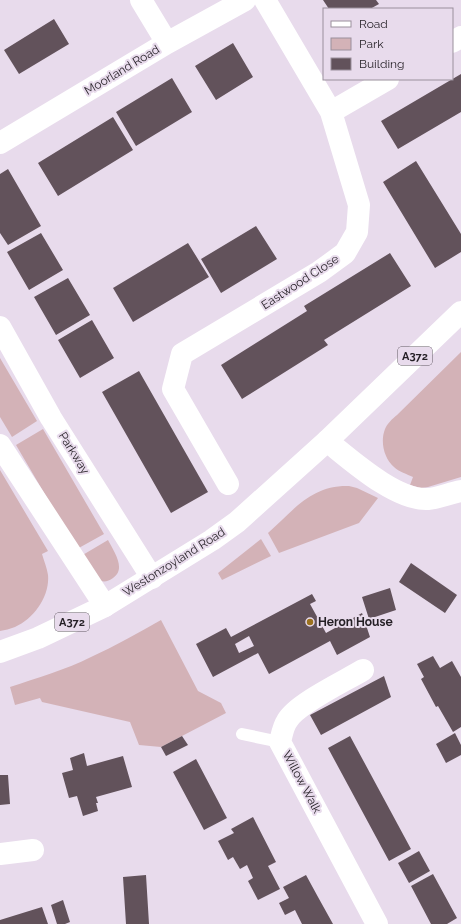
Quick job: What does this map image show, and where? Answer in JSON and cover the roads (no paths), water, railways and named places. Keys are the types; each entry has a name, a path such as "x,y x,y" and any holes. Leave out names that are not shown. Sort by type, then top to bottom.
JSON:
{"street":[{"path":"142,0 167,43"},
{"name":"Moorland Road","path":"0,143 167,43 245,0"},
{"name":"Eastwood Close","path":"228,484 173,389 182,354 319,272 345,253 357,232 359,205 331,112 265,0"},
{"path":"331,112 386,80"},
{"name":"Westonzoyland Road","path":"0,652 38,638 105,606 212,540 237,522 327,441 461,312"},
{"name":"Parkway","path":"0,327 51,418 152,578"},
{"path":"327,441 366,472 408,496 429,499 461,491"},
{"path":"0,445 105,606"},
{"name":"Willow Walk","path":"363,670 305,703 287,719 280,742 377,924"},
{"path":"0,854 33,850"}],"lane":[{"path":"242,734 280,742"}],"place":[{"name":"Heron House","path":"310,622"}]}
